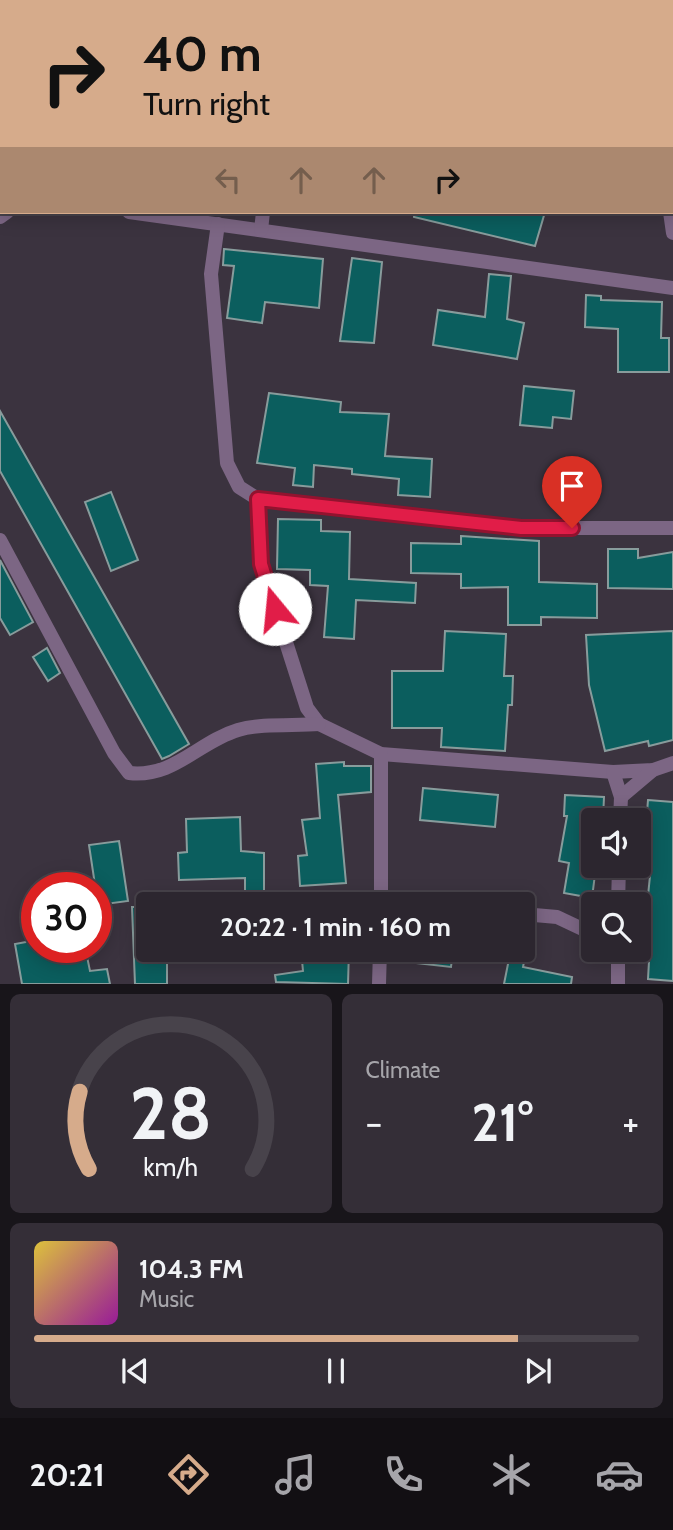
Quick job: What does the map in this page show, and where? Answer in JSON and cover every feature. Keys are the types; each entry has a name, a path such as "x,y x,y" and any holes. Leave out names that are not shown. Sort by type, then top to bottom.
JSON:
{"street":[{"path":"144,214 673,288"},
{"path":"261,230 263,214"},
{"path":"670,214 673,233"},
{"path":"218,224 211,274 227,463 239,487 258,499 521,528 673,528"},
{"path":"258,499 261,564 307,708 319,724 381,754 612,772 653,769 673,763"},
{"path":"0,540 114,753 129,773 147,775 172,768 215,740 239,730 319,724"},
{"path":"381,754 381,892"},
{"path":"621,797 653,769"},
{"path":"612,772 621,797 621,808"},
{"path":"535,915 557,917 581,928"},
{"path":"379,984 380,962"},
{"path":"618,962 618,984"}],"building":[{"path":"414,214 544,214 535,246 414,217"},
{"path":"224,249 323,259 319,308 265,302 262,323 227,318 234,266 223,265"},
{"path":"352,258 382,262 374,343 340,341"},
{"path":"489,274 511,276 507,319 524,323 517,359 433,345 438,310 485,317"},
{"path":"586,295 601,296 601,300 662,302 661,338 669,338 669,372 618,372 618,329 585,327"},
{"path":"524,386 574,391 571,419 553,417 552,428 520,425"},
{"path":"269,393 341,402 340,412 389,414 385,456 432,459 430,497 398,495 399,479 352,474 352,469 314,465 313,487 293,485 295,468 257,463"},
{"path":"0,411 189,744 169,756 162,759 0,471"},
{"path":"111,492 138,560 111,571 85,502"},
{"path":"278,519 321,520 321,531 350,532 349,579 416,583 415,603 356,600 354,639 324,637 328,586 310,585 310,570 277,569"},
{"path":"461,536 539,541 539,582 597,584 597,618 541,617 541,625 508,625 508,587 461,588 461,574 411,573 411,543 461,544"},
{"path":"608,549 638,549 638,558 673,552 673,589 608,588"},
{"path":"0,560 33,622 10,635 0,618"},
{"path":"445,631 506,634 504,676 513,676 505,751 441,747 442,728 392,728 392,671 443,671"},
{"path":"673,631 673,740 649,746 648,741 605,751 589,685 586,635"},
{"path":"47,648 60,673 48,681 33,657"},
{"path":"344,762 344,766 371,766 371,792 338,795 346,883 300,886 298,856 307,855 302,820 320,818 316,764"},
{"path":"423,788 498,795 495,827 420,820"},
{"path":"565,795 604,797 604,808 581,808 581,878 594,878 593,892 581,892 581,896 564,893 569,863 559,861 567,816 564,816"},
{"path":"648,800 673,802 673,981 648,979 651,962 651,892 648,892 651,878 651,808 647,808"},
{"path":"240,817 241,851 264,853 264,892 245,892 245,878 179,880 178,853 187,852 186,819"},
{"path":"119,841 128,901 112,903 112,872 93,872 89,845"},
{"path":"132,907 136,907 136,962 167,962 167,984 135,984"},
{"path":"21,943 21,963 88,963 90,971 107,969 110,984 22,984 15,944"},
{"path":"302,962 349,962 348,984 276,982 275,975 303,971"},
{"path":"407,962 452,962 451,967"},
{"path":"508,962 524,962 523,967 572,977 571,984 504,984"}],"route":[{"path":"275,609 261,564 258,499 521,528 572,528"}]}
